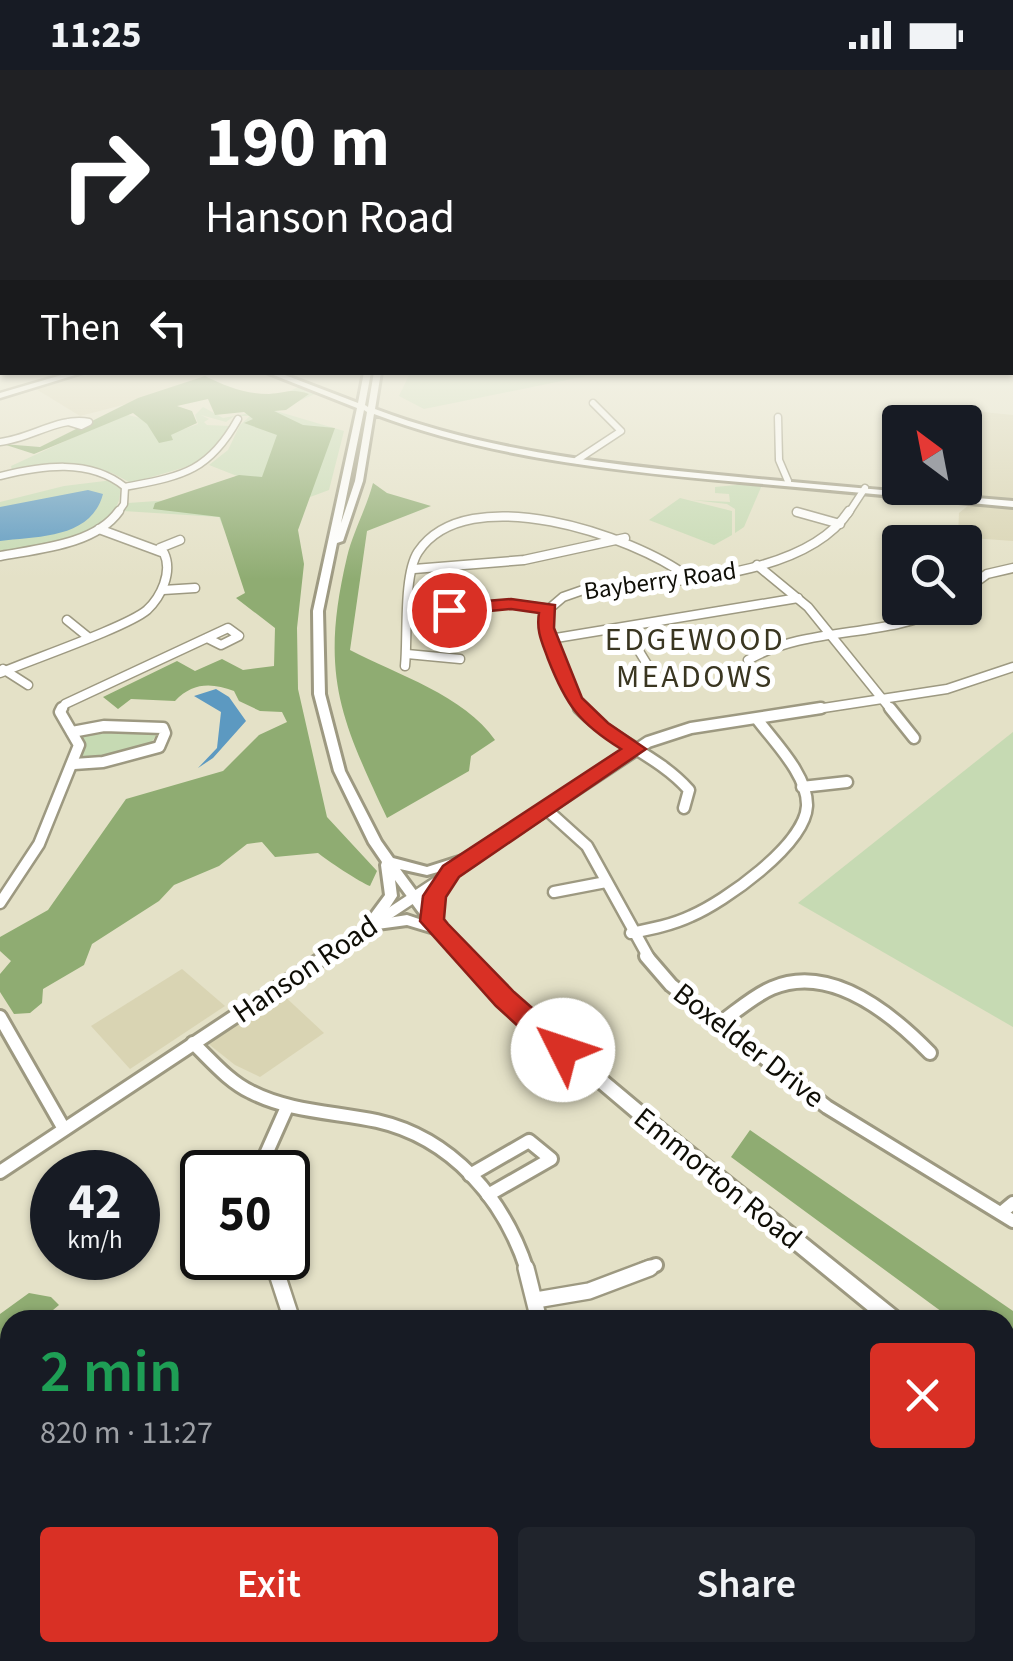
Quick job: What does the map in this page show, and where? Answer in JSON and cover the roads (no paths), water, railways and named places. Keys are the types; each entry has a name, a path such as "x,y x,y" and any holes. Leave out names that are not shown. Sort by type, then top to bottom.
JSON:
{"main road":[{"name":"Emmorton Road","path":"355,430 326,571 315,647 323,719 347,787 386,857 436,925 505,999 882,1310"},
{"name":"Emmorton Road","path":"326,571 351,509 368,430"},
{"path":"367,436 377,430"},
{"path":"427,430 465,441 648,471 788,480 1013,504"},
{"path":"386,857 418,871 474,856"},
{"path":"370,925 391,896 386,857"},
{"path":"370,925 407,920 436,925 435,896 451,872"}],"street":[{"path":"0,442 25,439 47,430"},
{"path":"125,487 205,465 220,454 232,430"},
{"path":"577,460 620,430"},
{"path":"781,430 776,460 788,480"},
{"path":"0,476 79,468 112,476 125,487"},
{"path":"0,556 73,540 99,529 120,508 125,487"},
{"name":"Bayberry Road","path":"684,808 690,795 684,781 580,710 560,676 545,622 549,609 562,597 583,590 688,578 757,565 805,548 840,524 865,488"},
{"path":"797,512 840,524"},
{"path":"405,666 416,554 434,536 486,521 561,522 625,538 664,556 688,578"},
{"path":"99,529 160,548 180,540"},
{"path":"414,569 536,558 625,538"},
{"path":"2,670 144,612 162,590 168,561 160,548"},
{"path":"757,565 798,598 914,738"},
{"path":"982,578 1013,568"},
{"path":"162,590 196,588"},
{"path":"550,640 798,598"},
{"path":"411,611 511,604 549,609"},
{"path":"67,620 88,637"},
{"path":"748,660 779,646 905,625"},
{"path":"625,628 653,674"},
{"path":"0,903 39,844 55,798 74,764 79,744 60,712 65,704 206,638"},
{"path":"406,654 460,659"},
{"name":"Hanson Road","path":"0,1172 636,749 677,731 958,686 1013,667"},
{"path":"2,670 28,684"},
{"path":"631,933 679,921 712,906 783,849 806,821 802,787 757,718"},
{"path":"72,732 104,726 163,728 164,733 159,747 103,762 74,764"},
{"path":"802,787 848,782"},
{"name":"Boxelder Drive","path":"546,809 586,846 631,933 659,974 827,1106 1007,1216"},
{"path":"554,892 606,882"},
{"path":"720,1024 768,990 811,982 857,997 908,1028 930,1053"},
{"path":"0,1017 64,1129"},
{"path":"193,1043 242,1087 288,1107 408,1130 444,1151 488,1195 520,1248 538,1310"},
{"path":"268,1150 288,1107"},
{"path":"470,1175 529,1141 551,1159 488,1195"},
{"path":"1007,1216 1013,1202"},
{"path":"536,1300 589,1291 656,1266"},
{"path":"279,1280 289,1310"}],"water":[{"path":"88,490 103,494 97,509 75,527 46,536 0,541 0,507"},
{"path":"216,689 229,697 246,721 213,758 198,768 217,748 221,712 194,696"}],"district":[{"name":"EDGEWOOD MEADOWS","path":"695,658"}]}
